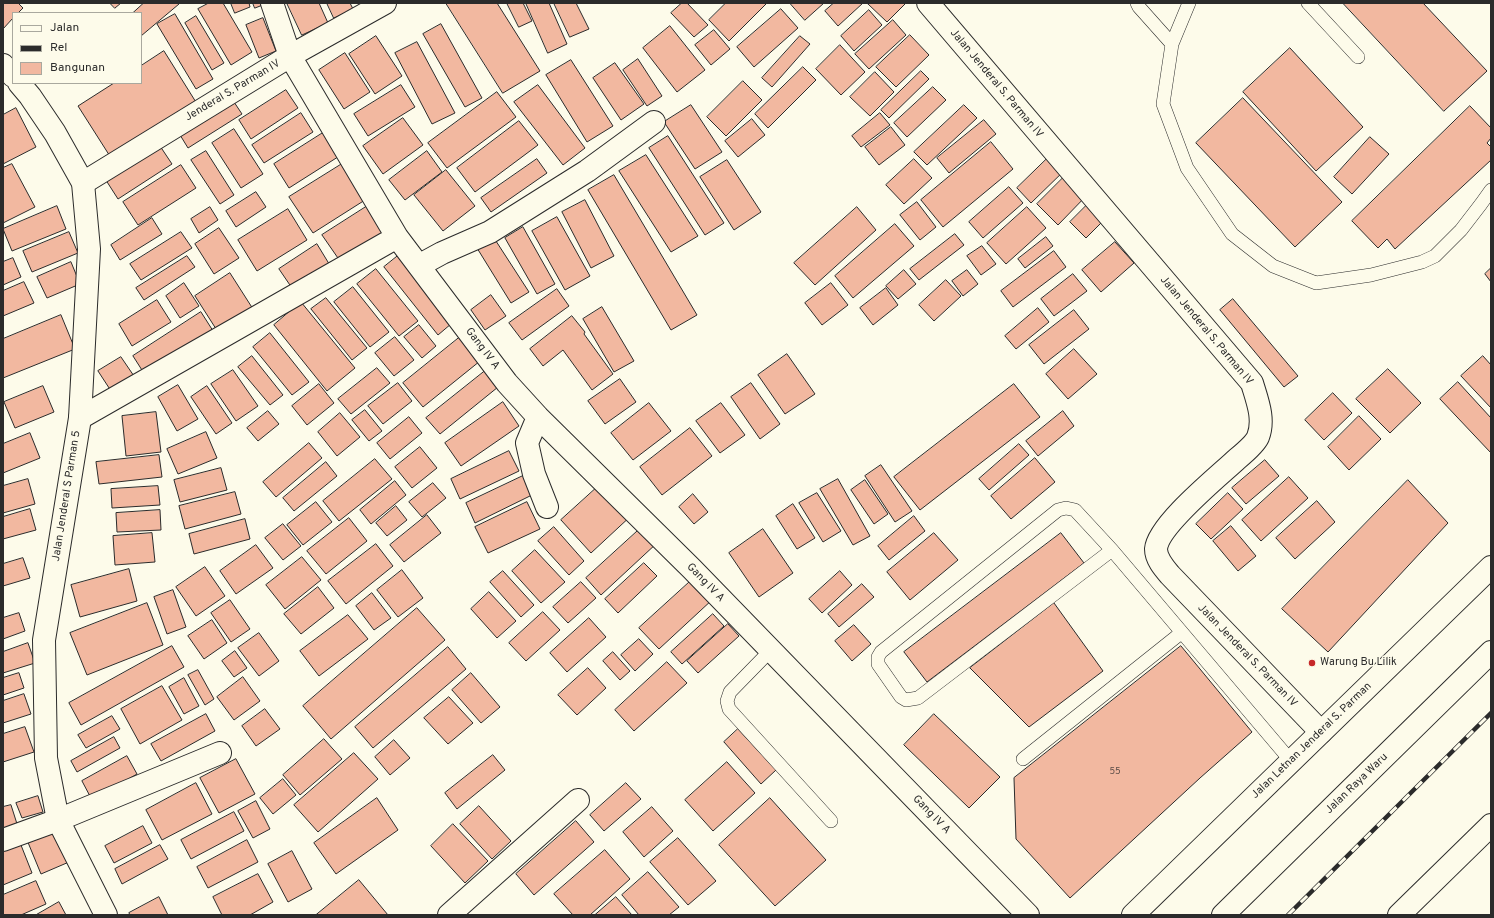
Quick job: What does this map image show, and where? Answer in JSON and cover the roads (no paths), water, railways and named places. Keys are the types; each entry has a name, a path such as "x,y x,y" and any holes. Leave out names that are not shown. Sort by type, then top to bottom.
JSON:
{"main road":[{"name":"Gang IV A","path":"272,3 290,56 397,237 420,265 507,383 538,417 692,569 1028,915"},
{"name":"Jenderal S. Parman IV","path":"83,183 290,56 385,3"},
{"name":"Jalan Jenderal S. Parman IV","path":"928,3 1252,383 1261,414 1258,438 1171,521 1160,536 1156,549 1160,562 1170,575 1321,732"},
{"path":"3,65 12,75"},
{"name":"Jalan Jenderal S Parman 5","path":"20,84 30,96 55,133 83,183 89,249 80,418 44,640 46,758 58,820 106,915"},
{"path":"420,265 442,253 490,232 587,171 654,122"},
{"path":"80,418 397,237"},
{"path":"538,417 527,443 534,474 547,507"},
{"name":"Jalan Letnan Jenderal S. Parman","path":"1133,915 1491,567"},
{"name":"Jalan Raya Waru","path":"1223,915 1491,652"},
{"path":"3,840 58,820 220,753"},
{"path":"449,915 578,800"},
{"path":"1399,915 1490,829"}],"lane":[{"path":"1137,3 1172,44"},
{"path":"1189,3 1172,44 1163,104 1187,168 1232,234 1273,266 1316,283 1371,275 1422,262 1435,256 1461,230 1491,190"},
{"path":"1308,3 1358,57"},
{"path":"1112,550 918,698 906,700 901,697 878,664 878,657 881,652 1058,510 1066,508 1075,510 1112,550 1291,761"},
{"path":"1023,759 1182,633"},
{"path":"771,650 730,692 727,701 729,709 830,821"}],"railway":[{"path":"1288,915 1491,713"}],"place":[{"name":"Warung Bu Lilik","path":"1312,663"}]}
